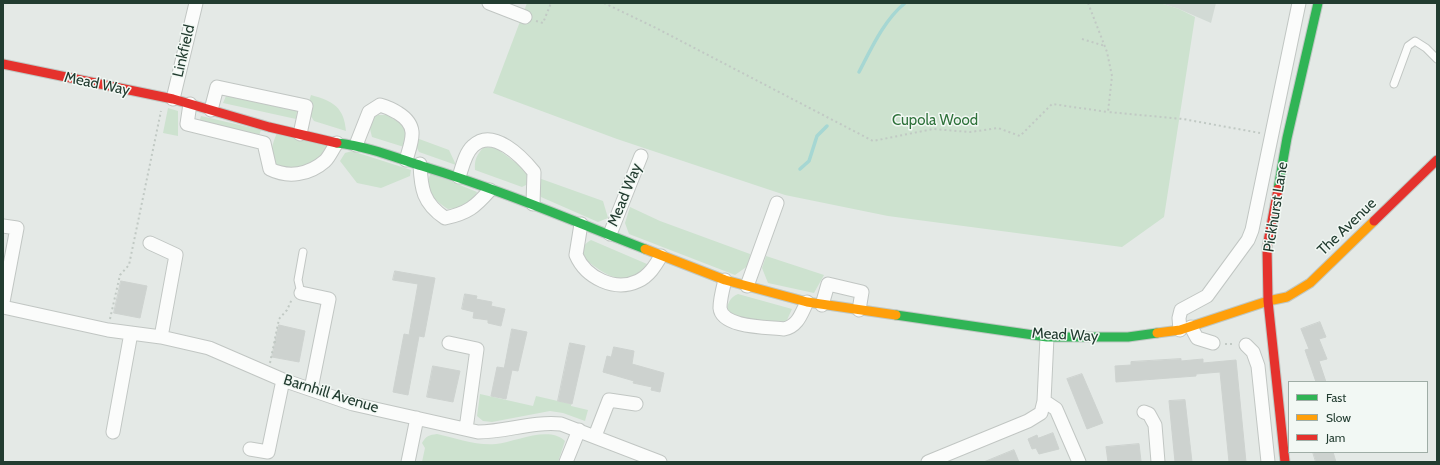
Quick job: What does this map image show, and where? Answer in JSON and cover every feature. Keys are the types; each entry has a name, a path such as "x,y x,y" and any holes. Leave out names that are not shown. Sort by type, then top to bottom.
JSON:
{"street":[{"name":"Linkfield","path":"168,98 196,3"},
{"path":"489,3 525,17"},
{"name":"Pickhurst Lane","path":"1285,462 1268,301 1267,247 1273,170 1271,135 1299,3"},
{"name":"Pickhurst Lane","path":"1186,329 1179,318 1181,310 1207,296 1248,240 1273,170 1296,98 1318,3"},
{"name":"Mead Way","path":"3,64 168,98 269,127 337,143 356,145 459,177 490,190 532,204 610,234 661,256 724,280 807,302 1047,337 1128,338 1186,329 1268,301"},
{"path":"211,110 217,87 306,106 300,134"},
{"path":"190,104 187,124 264,143"},
{"path":"356,145 369,112 380,105 388,107 404,117 410,123 412,139 406,160"},
{"path":"269,127 264,143 270,168 280,174 299,174 314,168 326,160 337,143"},
{"path":"459,177 467,154 472,146 479,142 488,140 497,142 505,145 534,172 532,204"},
{"name":"Mead Way","path":"610,234 641,156"},
{"name":"The Avenue","path":"1268,301 1287,297 1310,283 1437,160"},
{"path":"420,164 421,188 436,211 445,218 460,215 474,207 490,190"},
{"path":"747,286 777,203"},
{"path":"581,224 576,255 592,275 604,283 613,285 628,285 639,281 650,273 661,256"},
{"path":"3,226 17,228 3,302"},
{"path":"150,243 176,255 161,337"},
{"path":"724,280 720,308 727,319 735,323 784,329 791,328 796,324 807,302"},
{"path":"822,304 828,284 862,292 859,310"},
{"path":"301,293 329,299 311,389"},
{"name":"Barnhill Avenue","path":"3,307 108,330 161,337 209,348 283,380 353,404 478,432 492,432 544,422 560,424 595,436 660,462"},
{"path":"1186,329 1197,338 1213,343"},
{"path":"113,432 131,332"},
{"path":"928,462 1028,421 1041,413 1044,401 1047,337"},
{"path":"449,343 477,349 466,429"},
{"path":"1246,345 1253,352 1258,366 1268,462"},
{"path":"250,449 268,452 283,380"},
{"path":"595,436 604,399 636,404"},
{"path":"1044,401 1056,409 1079,462"},
{"path":"1144,412 1149,414 1154,425 1158,462"},
{"path":"408,462 417,418"},
{"path":"566,462 579,430"}],"lane":[{"path":"1394,84 1408,46 1415,41 1426,48 1437,59"},
{"path":"1279,95 1296,98"},
{"path":"301,293 298,280 303,252"}],"path":[{"path":"525,17 543,23 551,3"},
{"path":"604,3 656,28 873,141 933,129 970,132 998,128 1020,136 1052,104 1108,112 1183,119 1271,135"},
{"path":"1088,3 1104,46 1112,76 1108,112"},
{"path":"1082,39 1104,46"},
{"path":"108,330 120,275 129,265 168,98"},
{"path":"268,373 279,319 287,310 290,300 301,293"},
{"path":"274,342 279,342"},
{"path":"1213,343 1246,345"}],"shaded area":[{"path":"1160,3 1216,3 1211,23 1179,9"}],"green space":[{"name":"Cupola Wood","path":"527,3 1160,3 1179,9 1195,17 1164,217 1122,247 888,216 785,195 617,139 493,93"},
{"path":"311,95 336,106 343,116 346,131 314,121 303,104 308,105"},
{"path":"226,96 297,111 296,119 223,103"},
{"path":"168,108 178,111 178,136 163,133"},
{"path":"378,115 387,115 408,128 404,147 372,137 370,129 374,117"},
{"path":"201,116 261,130 259,136 199,123"},
{"path":"277,133 327,145 326,152 321,160 316,162 297,168 281,167 276,164 273,159 272,152 273,143"},
{"path":"411,136 449,150 456,165 419,152"},
{"path":"484,147 496,148 531,174 530,183 522,187 475,170 476,157"},
{"path":"352,151 411,170 410,176 381,188 357,183 340,161 345,153"},
{"path":"431,173 477,192 473,201 461,207 448,209 443,206 431,194 429,189 428,184"},
{"path":"533,176 603,201 608,218 598,222 541,197"},
{"path":"630,207 660,221 750,254 749,265 735,275 629,234 625,223"},
{"path":"591,240 647,264 641,273 633,278 617,278 609,275 601,271 582,256 584,246"},
{"path":"766,256 824,275 814,293 768,283 762,268"},
{"path":"738,294 792,309 787,320 782,324 732,318 726,313 727,306 729,301"},
{"path":"480,394 533,406 536,396 571,404 571,406 588,410 585,421 563,413 550,411 492,422 483,421 477,416"},
{"path":"437,434 474,443 489,444 504,443 541,434 558,436 565,441 558,462 422,462 425,448 422,443 428,436"}],"building":[{"path":"395,271 435,278 424,337 419,336 408,395 393,392 404,334 409,335 418,284 393,280"},
{"path":"121,281 147,286 140,318 114,313"},
{"path":"465,294 477,296 476,299 492,302 491,306 505,309 501,326 488,323 488,320 473,318 474,312 462,309"},
{"path":"1320,322 1326,337 1319,339 1327,359 1319,361 1326,381 1316,381 1305,350 1309,349 1301,329"},
{"path":"279,325 305,331 299,362 272,357"},
{"path":"512,329 527,332 518,371 512,370 506,399 491,396 497,367 504,368"},
{"path":"570,343 585,346 572,404 558,401"},
{"path":"614,347 634,351 632,364 664,373 660,392 651,390 652,387 633,383 634,381 603,372 607,356 611,357"},
{"path":"1181,359 1181,361 1203,359 1203,363 1236,360 1246,462 1229,462 1220,372 1196,374 1196,376 1116,382 1115,366 1131,365 1131,362"},
{"path":"433,366 460,371 453,402 427,397"},
{"path":"1082,374 1103,423 1087,429 1067,379"},
{"path":"1185,400 1192,462 1175,462 1169,401"},
{"path":"1053,433 1059,449 1039,454 1036,448 1032,449 1028,439 1037,435 1038,438"},
{"path":"1139,444 1141,461 1108,462 1106,447"},
{"path":"1014,450 1019,462 984,462"},
{"path":"1313,453 1333,453 1336,462 1316,462"}],"waterway":[{"path":"859,72 884,26 905,3"},
{"path":"800,169 809,161 817,136 827,126"}],"traffic: fast":[{"path":"1278,189 1287,138 1318,3"},
{"path":"337,143 348,144 380,152 450,175 534,205 645,249"},
{"path":"896,315 1047,337 1128,337 1157,333"}],"traffic: slow":[{"path":"1157,333 1180,330 1268,301 1287,297 1310,283 1374,221"},
{"path":"645,249 725,280 807,302 896,315"}],"traffic: jam":[{"path":"3,64 173,99 269,127 337,143"},
{"path":"1374,221 1437,160"},
{"path":"1278,189 1267,247 1268,301 1285,462"}]}
